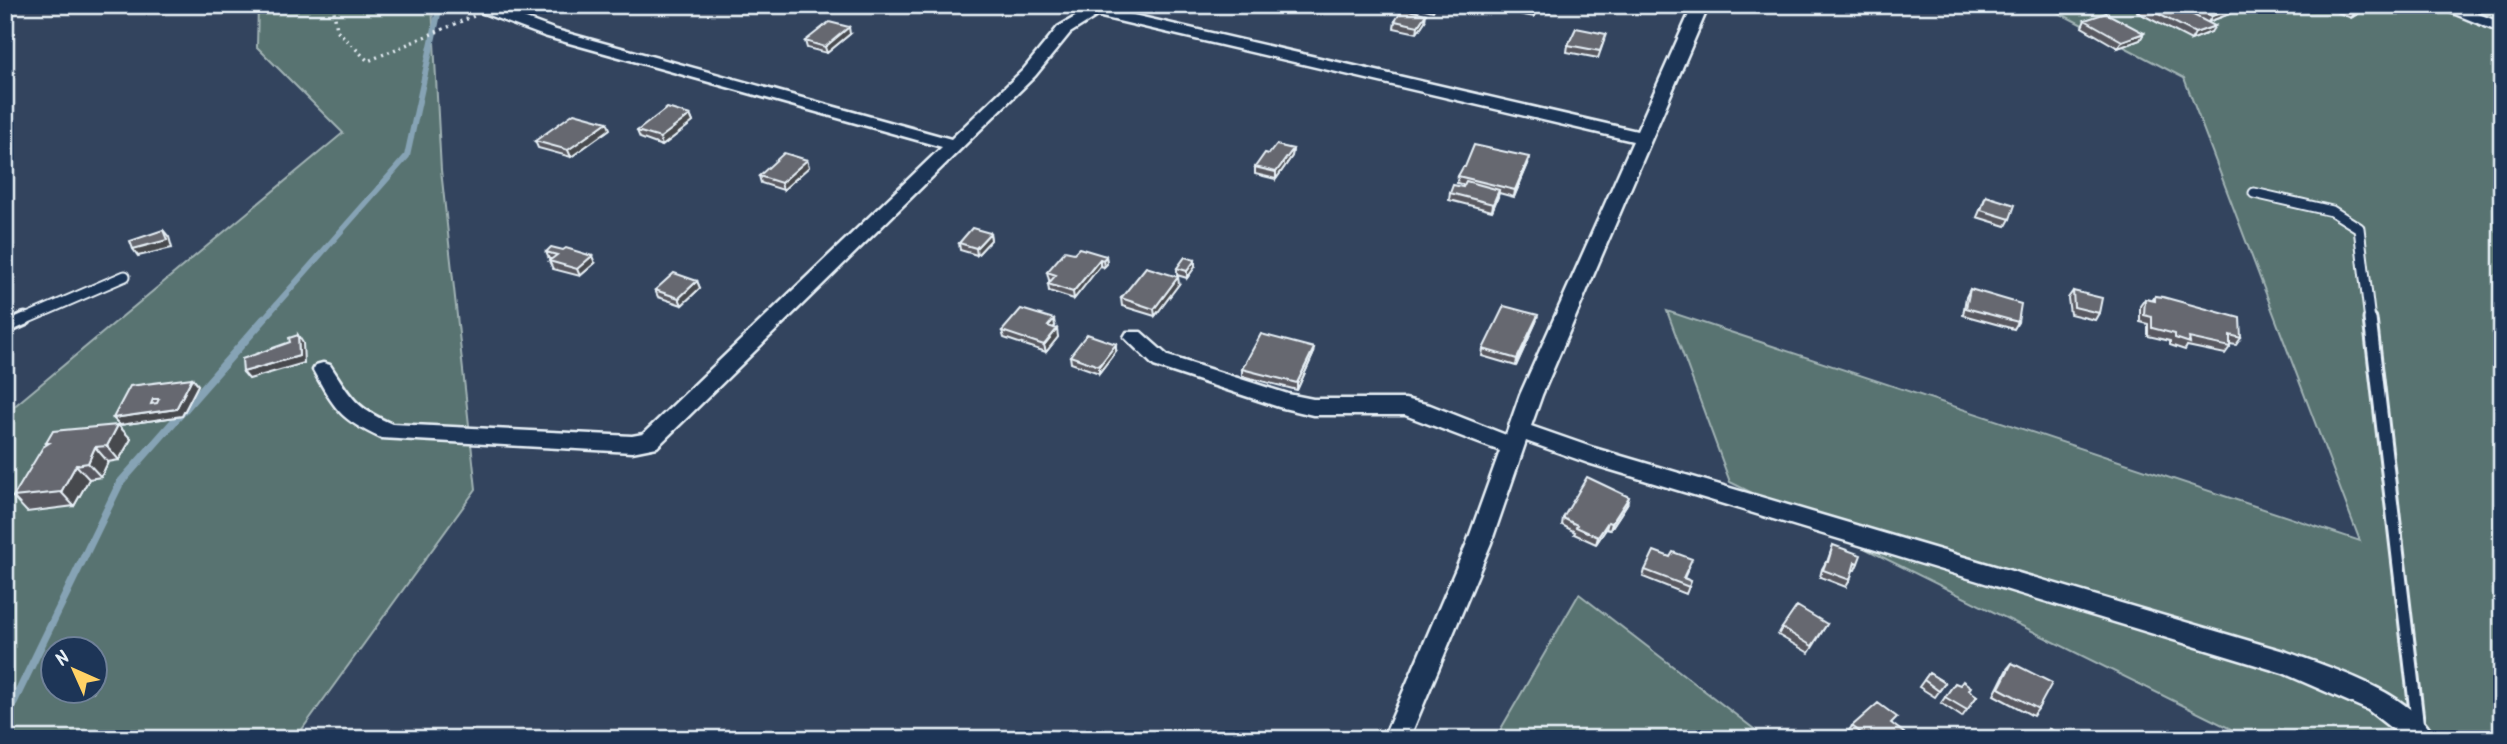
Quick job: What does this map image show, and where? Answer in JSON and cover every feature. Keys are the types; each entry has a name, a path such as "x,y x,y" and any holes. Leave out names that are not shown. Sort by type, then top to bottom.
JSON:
{"street":[{"path":"1396,739 1479,543 1531,395 1701,5"},
{"path":"2440,5 2502,28"},
{"path":"492,8 550,33 953,145"},
{"path":"323,370 346,408 364,421 389,432 632,444 649,441 1040,61 1064,30 1097,8 1643,138"},
{"path":"1134,337 1161,361 1287,402 1313,407 1405,407 1422,411 1588,455 2287,663 2347,687 2371,700 2421,736"}],"lane":[{"path":"2254,193 2332,211 2359,228 2421,736"},
{"path":"5,328 125,276"}],"path":[{"path":"333,5 337,30 368,61 492,8"}],"green space":[{"path":"258,5 432,5 441,170 476,489 295,739 5,739 5,414 343,133 257,47"},
{"path":"2044,5 2502,5 2502,739 2251,739 1730,482 1667,311 2360,541 2184,78"},
{"path":"1579,594 1767,739 1495,739"}],"building":[{"path":"1508,5 1538,5 1535,11"},
{"path":"2141,5 2174,5 2215,26 2195,33"},
{"path":"2186,5 2241,5 2212,16"},
{"path":"2341,5 2360,5 2364,7 2356,11"},
{"path":"1403,9 1426,14 1418,26 1395,21"},
{"path":"2106,13 2144,33 2122,41 2085,20"},
{"path":"829,22 849,27 825,47 805,41"},
{"path":"1576,28 1606,34 1600,51 1568,45"},
{"path":"667,108 690,115 660,138 637,131"},
{"path":"574,113 607,122 568,150 535,141"},
{"path":"1276,145 1293,149 1276,172 1255,167 1265,153 1269,154"},
{"path":"1474,145 1529,157 1515,190 1458,176"},
{"path":"784,153 807,160 781,183 759,176"},
{"path":"1466,181 1499,190 1493,204 1450,193 1453,185 1463,187"},
{"path":"1986,196 2015,205 2010,219 1981,210"},
{"path":"972,228 990,233 976,248 959,243"},
{"path":"163,230 167,240 133,249 130,241"},
{"path":"551,247 563,250 566,248 592,256 577,269 549,261 557,255 546,252"},
{"path":"1079,248 1106,256 1103,260 1100,259 1073,292 1048,284 1056,275 1047,272 1065,251 1074,253"},
{"path":"1185,257 1195,260 1187,271 1177,268"},
{"path":"1146,267 1178,277 1154,309 1121,298"},
{"path":"674,273 697,281 679,298 655,290"},
{"path":"1970,289 2021,304 2018,322 1966,308"},
{"path":"2073,291 2102,298 2099,313 2074,307"},
{"path":"2155,296 2240,318 2241,338 2230,335 2230,347 2189,338 2190,343 2175,338 2175,334 2152,328 2152,317 2144,315 2145,299 2155,301"},
{"path":"1504,306 1538,315 1517,359 1483,349"},
{"path":"1021,309 1054,319 1048,326 1057,329 1044,345 1002,331"},
{"path":"1087,334 1116,344 1099,366 1070,356"},
{"path":"1261,334 1314,348 1297,383 1242,369"},
{"path":"298,335 299,356 243,372 242,359 290,342 289,338"},
{"path":"192,378 176,409 113,418 130,386"},
{"path":"118,425 107,446 95,447 88,463 76,465 61,492 13,497 43,447 49,443 46,443 53,431"},
{"path":"1587,477 1629,497 1612,523 1608,522 1598,537 1563,518"},
{"path":"1833,545 1861,555 1858,563 1855,562 1850,580 1823,570"},
{"path":"1654,551 1670,557 1673,552 1692,559 1683,578 1691,581 1689,587 1645,570"},
{"path":"1797,606 1827,624 1812,646 1782,628"},
{"path":"2012,663 2052,683 2038,709 1999,688"},
{"path":"1929,673 1945,683 1939,691 1924,680"},
{"path":"1963,681 1977,696 1967,710 1945,697 1955,683 1960,685"},
{"path":"1878,703 1897,717 1891,723 1904,733 1899,739 1869,739 1852,726"},
{"path":"2049,729 2070,739 2047,739"}],"waterway":[{"path":"262,321 407,156 440,5"},
{"path":"5,720 120,483 264,319"}]}
